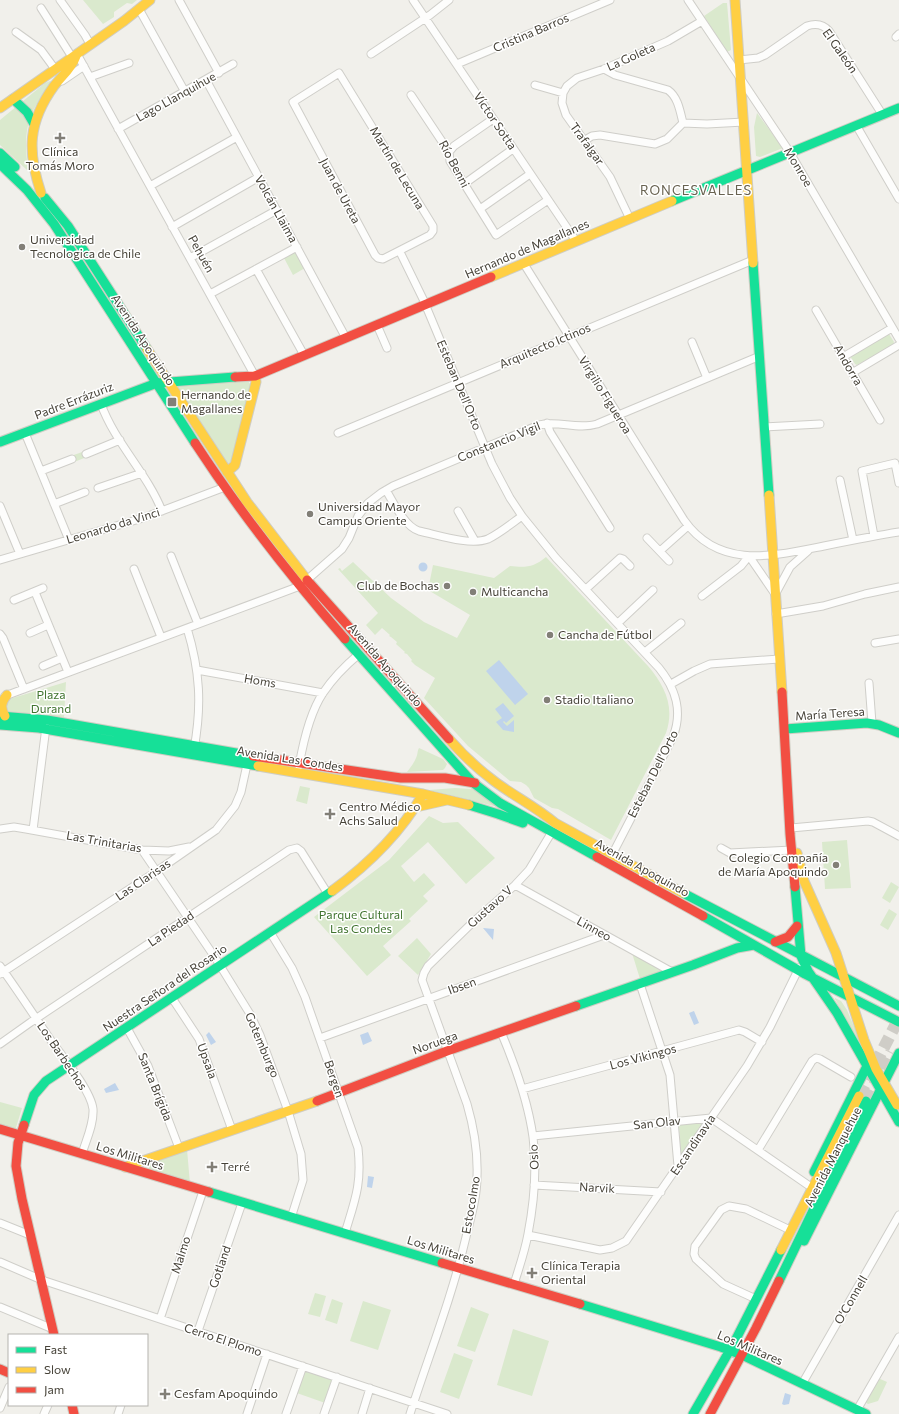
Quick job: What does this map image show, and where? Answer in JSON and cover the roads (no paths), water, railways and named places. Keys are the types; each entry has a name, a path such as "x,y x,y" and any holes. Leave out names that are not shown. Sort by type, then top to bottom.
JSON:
{"main road":[{"path":"0,108 150,0"},
{"path":"735,0 785,729 795,902 801,956 813,978 837,1013 866,1066 899,1109"},
{"path":"41,193 32,162 31,139 34,124 38,111 49,93 73,63 74,55"},
{"path":"13,99 27,112 34,124"},
{"name":"Hernando de Magallanes","path":"157,383 255,376 524,264 789,151 899,108"},
{"name":"Avenida Apoquindo","path":"0,153 41,193 68,226 227,472 282,548 303,583 359,654 472,782 500,803 798,970 899,1022"},
{"name":"Avenida Apoquindo","path":"0,164 27,190 47,215 210,465 259,535 449,740 494,781 540,811 555,823 801,956 898,1004"},
{"path":"65,241 72,242 81,247"},
{"path":"210,465 222,472 227,472 234,465 256,382 255,376"},
{"name":"Padre Errázuriz","path":"0,442 157,383"},
{"path":"2,716 0,706 3,696"},
{"name":"Avenida Las Condes","path":"2,716 194,750 249,755 401,778 445,778 472,782 485,786 555,823"},
{"name":"María Teresa","path":"785,729 872,723 899,733"},
{"name":"Avenida Las Condes","path":"0,725 46,725"},
{"name":"Avenida Las Condes","path":"194,750 247,764 452,800 500,814 570,842"},
{"path":"423,794 428,788 445,778 453,769 454,761"},
{"name":"Nuestra Señora del Rosario","path":"54,1332 30,1235 16,1166 20,1135 34,1095 46,1081 328,894 361,870 379,854 399,831 416,807 423,794"},
{"path":"416,807 452,800"},
{"path":"791,828 794,832 804,881 832,942 864,1040 882,1086 899,1122"},
{"path":"795,902 802,900 808,903 821,919"},
{"path":"775,942 788,936 797,926"},
{"name":"Noruega","path":"125,1167 339,1093 393,1071 640,984 737,948 754,945"},
{"name":"Avenida Manquehue","path":"784,1269 796,1256 815,1222 899,1054"},
{"name":"Avenida Manquehue","path":"784,1246 808,1185 866,1066"},
{"name":"Avenida Manquehue","path":"693,1414 730,1350 862,1098 784,1269 742,1355 710,1414"},
{"name":"Los Militares","path":"0,1129 730,1350 866,1414"}],"street":[{"path":"60,0 86,35 90,44"},
{"path":"179,0 219,72"},
{"name":"Víctor Sotta","path":"413,0 576,242"},
{"path":"372,54 449,0"},
{"name":"Monroe","path":"688,0 789,151 899,339"},
{"name":"Cristina Barros","path":"457,64 606,1"},
{"name":"Pehuén","path":"40,8 74,55 84,66 255,376"},
{"path":"139,9 185,92"},
{"name":"La Goleta","path":"563,93 574,80 604,69 668,41 702,21"},
{"name":"El Galeón","path":"739,60 758,58 765,55 807,26 814,24 821,25 829,31 882,114"},
{"path":"16,32 41,50 55,69"},
{"path":"90,77 129,63"},
{"name":"Lago Llanquihue","path":"118,129 233,64"},
{"path":"49,93 62,80 84,66"},
{"path":"604,69 615,76 662,88 672,93 683,122"},
{"name":"Martín de Lecuna","path":"293,102 339,73 433,226 430,235 400,252"},
{"name":"Volcán Llaima","path":"206,80 346,338"},
{"path":"535,85 563,93"},
{"name":"Trafalgar","path":"563,93 562,103 564,112 610,177 630,219"},
{"name":"Río Benni","path":"411,95 450,152 450,161 496,235 548,200"},
{"name":"Juan de Ureta","path":"293,102 375,254 378,258 383,259 400,252"},
{"path":"450,152 454,146 493,119"},
{"path":"683,122 707,124 744,122"},
{"path":"584,140 600,134 655,144 667,139 683,122"},
{"path":"856,125 899,199"},
{"path":"150,186 237,137"},
{"path":"464,184 513,149"},
{"path":"480,209 530,174"},
{"path":"172,227 259,177"},
{"path":"190,258 277,210"},
{"path":"210,294 297,247"},
{"name":"Esteban Dell'Orto","path":"400,252 425,305 485,448 504,488 522,516 556,558 659,668 671,684 676,696 678,720 675,732 612,855"},
{"name":"Arquitecto Ictinos","path":"338,433 753,260"},
{"name":"Virgilio Figueroa","path":"524,264 688,526 700,539 723,551 749,556 772,554"},
{"path":"256,269 304,355"},
{"name":"Andorra","path":"816,310 880,420"},
{"path":"377,325 387,348"},
{"path":"843,357 895,330"},
{"path":"692,342 707,378"},
{"path":"852,372 899,345"},
{"name":"Constancio Vigil","path":"303,583 342,549 363,509 372,499 386,490 539,425 547,423 586,426 597,424 760,356"},
{"path":"101,404 108,421 156,496 162,512"},
{"path":"547,423 550,432 610,528"},
{"path":"764,428 820,424"},
{"path":"25,432 69,540"},
{"path":"86,454 120,440"},
{"path":"41,471 72,459"},
{"path":"874,536 862,471 895,463 899,483"},
{"path":"98,488 142,473"},
{"path":"840,480 853,540"},
{"name":"Leonardo da Vinci","path":"0,560 162,512 225,487"},
{"path":"386,490 412,528 433,534 474,541 484,540 491,537 522,516"},
{"path":"54,504 85,492"},
{"path":"0,506 20,554"},
{"path":"458,511 474,541"},
{"path":"660,551 688,526"},
{"path":"772,554 810,550 853,540 899,532"},
{"path":"648,538 669,561"},
{"path":"775,594 781,581 790,568 810,550"},
{"path":"171,556 198,624"},
{"path":"702,596 741,566 749,556 775,594"},
{"path":"586,589 620,558 624,559 630,566"},
{"path":"134,569 161,637"},
{"path":"3,696 198,624 303,583"},
{"path":"776,614 823,606 865,594 899,587"},
{"path":"14,600 43,588"},
{"path":"618,623 653,590"},
{"path":"34,592 68,672"},
{"path":"645,652 681,623"},
{"path":"30,633 48,625"},
{"path":"187,628 197,670 199,686 200,706 194,750"},
{"path":"0,634 24,689"},
{"path":"875,643 899,639"},
{"path":"298,772 304,740 323,693 359,654"},
{"path":"43,666 62,658"},
{"path":"671,684 710,664 780,659"},
{"name":"Homs","path":"197,670 323,693"},
{"path":"869,683 872,723"},
{"path":"32,830 46,725"},
{"name":"Las Clarisas","path":"1,971 207,838 216,830 234,806 241,792 249,755"},
{"path":"791,828 868,821 873,822 899,836"},
{"name":"Las Trinitarias","path":"0,829 14,827 142,850 158,851 186,848 207,838"},
{"name":"Gustavo V","path":"424,973 428,966 471,924 515,885 529,870 550,835"},
{"name":"La Piedad","path":"0,1044 289,850 297,848 300,851 328,894"},
{"path":"721,848 730,853 792,850"},
{"name":"Gotemburgo","path":"142,850 189,917 256,1025 288,1111 297,1139 303,1168 301,1188 291,1218"},
{"name":"Linneo","path":"515,885 672,972"},
{"name":"Bergen","path":"270,932 292,968 305,997 358,1148 360,1168 356,1198 345,1233"},
{"name":"Ibsen","path":"320,1038 604,935"},
{"name":"Escandinavia","path":"528,1234 600,1250 612,1248 623,1243 629,1237 762,1042 798,970 801,956"},
{"name":"Los Barbechos","path":"1,971 87,1093 92,1108 91,1124 82,1154"},
{"name":"Estocolmo","path":"410,1414 459,1268 476,1193 477,1177 477,1159 473,1125 467,1104 422,980 424,973"},
{"path":"640,984 670,1075 678,1166"},
{"name":"Upsala","path":"172,998 199,1039 232,1130"},
{"name":"Santa Brígida","path":"127,1028 148,1066 179,1148"},
{"name":"Los Vikingos","path":"522,1089 663,1052 739,1030 742,1030 762,1042"},
{"name":"Oslo","path":"502,1032 522,1089 533,1136 534,1185 528,1234 514,1284"},
{"path":"758,1150 812,1061 816,1058 820,1059 851,1077"},
{"path":"711,1118 808,1185"},
{"name":"San Olav","path":"533,1136 711,1118"},
{"name":"Narvik","path":"534,1185 661,1192"},
{"name":"Malmo","path":"160,1319 203,1191"},
{"name":"Gotland","path":"198,1331 242,1203"},
{"path":"756,1299 723,1284 696,1259 694,1254 695,1246 721,1210 729,1206 746,1209 790,1230"},
{"name":"O'Connell","path":"802,1384 899,1215"},
{"path":"0,1223 30,1235"},
{"name":"Cerro El Plomo","path":"0,1262 42,1280 447,1414"},
{"path":"0,1307 54,1332"},
{"path":"857,1410 899,1337"},
{"path":"247,1414 267,1354"},
{"path":"286,1414 303,1366"},
{"path":"324,1414 337,1377"},
{"path":"362,1414 370,1388"},
{"path":"0,1408 8,1389"}],"water":[{"path":"423,562 428,567 423,572 418,567"},
{"path":"499,660 528,694 515,705 486,671"},
{"path":"503,703 514,716 506,723 504,721 503,722 507,726 514,720 514,732 503,730 496,722 502,718 495,709"},
{"path":"483,928 494,929 493,940"},
{"path":"694,1011 699,1023 694,1025 689,1013"},
{"path":"209,1032 216,1042 211,1045 206,1035"},
{"path":"368,1032 372,1041 363,1045 360,1035"},
{"path":"115,1083 119,1090 106,1093 104,1089"},
{"path":"368,1176 374,1177 372,1188 367,1187"},
{"path":"785,1393 791,1395 789,1404 784,1405 782,1404"}],"tunnel":[{"path":"859,1096 899,1018"},
{"path":"866,1101 891,1052"}],"place":[{"name":"Clínica Tomás Moro","path":"60,138"},
{"name":"Universidad Tecnologica de Chile","path":"22,247"},
{"name":"Hernando de Magallanes","path":"172,402"},
{"name":"Universidad Mayor Campus Oriente","path":"310,514"},
{"name":"Club de Bochas","path":"447,586"},
{"name":"Multicancha","path":"473,592"},
{"name":"Cancha de Fútbol","path":"550,635"},
{"name":"Stadio Italiano","path":"547,700"},
{"name":"Centro Médico Achs Salud","path":"330,814"},
{"name":"Colegio Compañía de María Apoquindo","path":"836,865"},
{"name":"Terré","path":"212,1167"},
{"name":"Clínica Terapia Oriental","path":"532,1273"},
{"name":"Cesfam Apoquindo","path":"165,1394"}],"district":[{"name":"RONCESVALLES","path":"696,190"}],"park label":[{"name":"Plaza Durand","path":"51,702"},
{"name":"Parque Cultural Las Condes","path":"361,922"}]}
